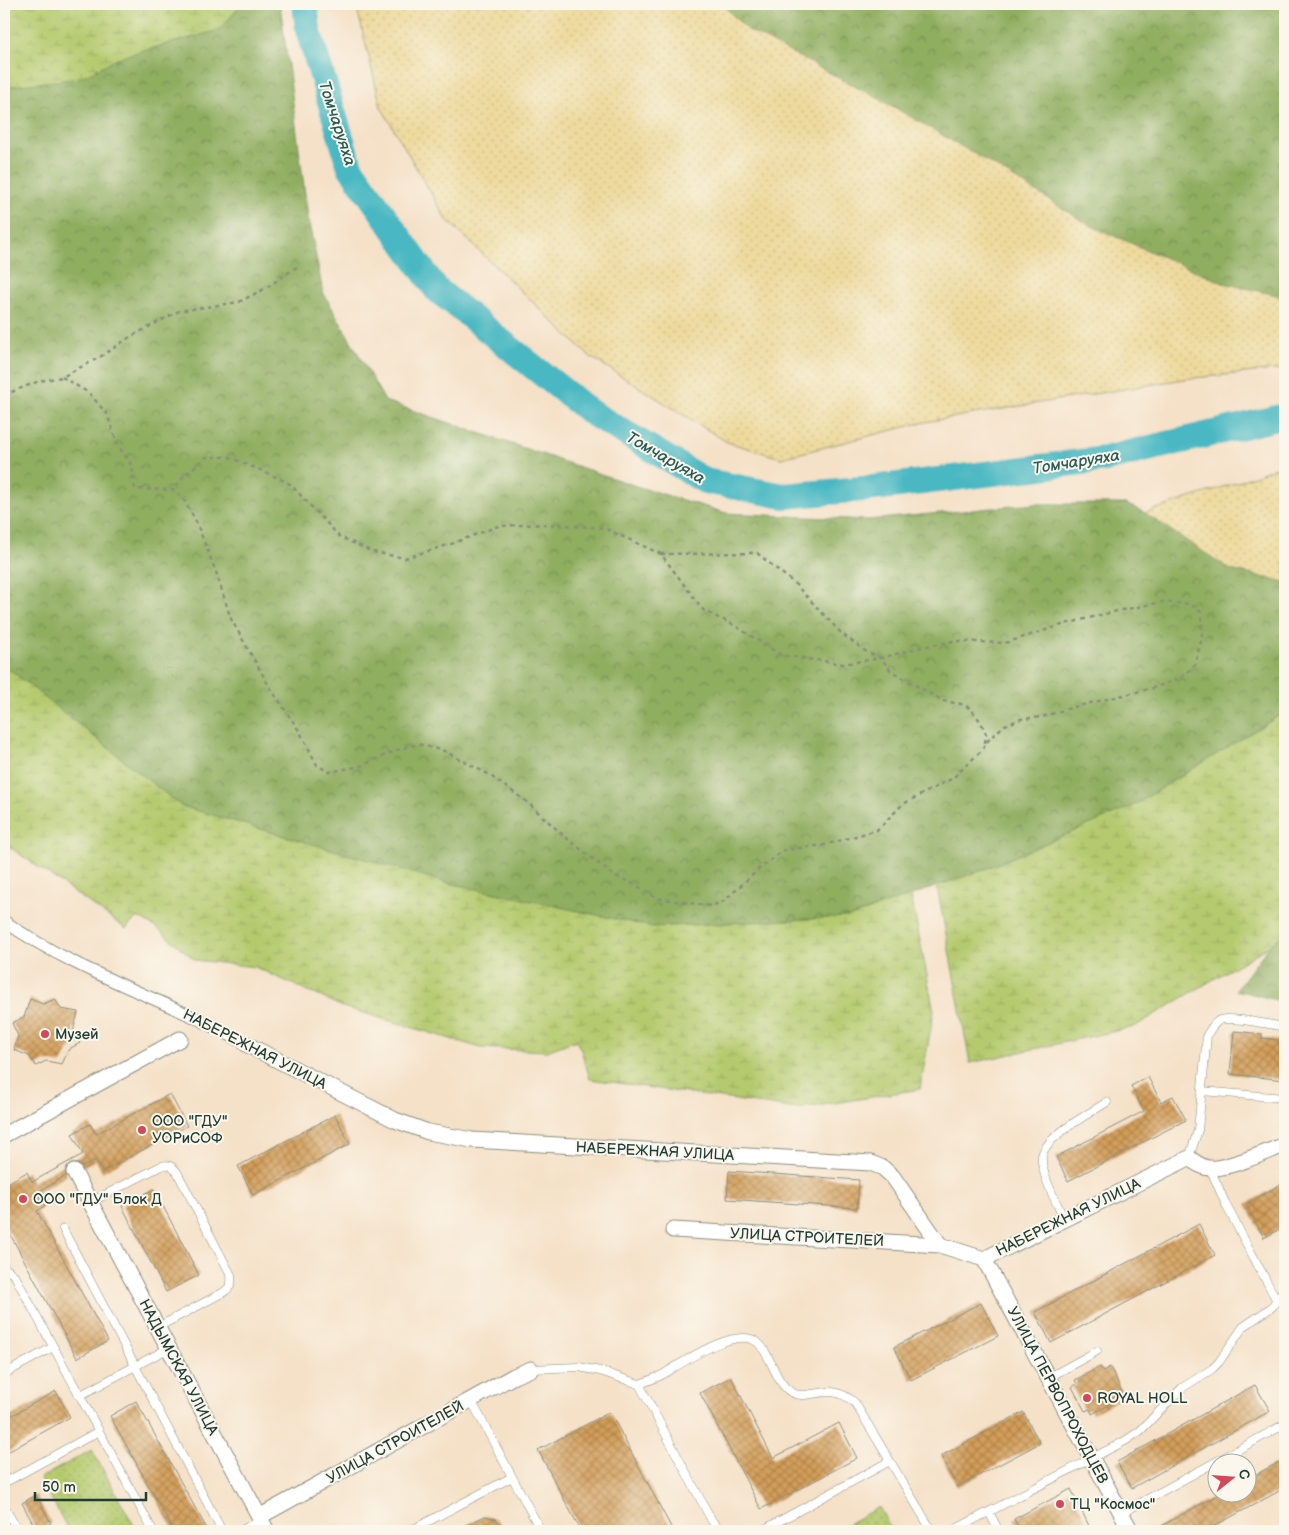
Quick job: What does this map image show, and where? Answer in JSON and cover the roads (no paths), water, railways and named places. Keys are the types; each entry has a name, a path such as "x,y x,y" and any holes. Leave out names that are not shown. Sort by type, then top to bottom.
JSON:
{"street":[{"name":"НАБЕРЕЖНАЯ УЛИЦА","path":"4,921 30,940 73,963 202,1021 395,1120 428,1132 472,1140 871,1163 883,1168 893,1177 940,1245 984,1259 1189,1158"},
{"path":"5,1131 180,1039"},
{"path":"1189,1158 1200,1165 1210,1168 1224,1167 1285,1144"},
{"name":"НАДЫМСКАЯ УЛИЦА","path":"74,1172 262,1523"},
{"name":"УЛИЦА СТРОИТЕЛЕЙ","path":"673,1230 940,1245"},
{"name":"УЛИЦА ПЕРВОПРОХОДЦЕВ","path":"984,1259 1131,1531"},
{"name":"УЛИЦА СТРОИТЕЛЕЙ","path":"262,1523 471,1400 514,1376 531,1369"}],"lane":[{"path":"1189,1158 1198,1130 1207,1035 1213,1025 1222,1019 1232,1019 1285,1027"},
{"path":"1202,1091 1284,1098"},
{"path":"1064,1219 1044,1170 1042,1157 1045,1148 1053,1138 1107,1102"},
{"path":"91,1202 162,1166 172,1166 177,1172 231,1275 232,1282 224,1292 158,1327"},
{"path":"1210,1168 1227,1207 1277,1301"},
{"path":"63,1229 222,1531"},
{"path":"4,1267 15,1276 153,1531"},
{"path":"952,1531 1125,1441 1140,1431 1182,1388 1212,1370 1242,1327 1272,1307 1285,1287"},
{"path":"531,1369 579,1367 600,1371 639,1384 666,1373 709,1347 737,1338 749,1337 758,1342 783,1384 791,1392 800,1395 825,1391 838,1392 848,1396 855,1403 932,1531"},
{"path":"4,1374 53,1347"},
{"path":"79,1396 169,1348"},
{"path":"1048,1378 1097,1351"},
{"path":"639,1384 712,1521 721,1531"},
{"path":"471,1400 541,1531"},
{"path":"1122,1514 1285,1424"},
{"path":"4,1483 99,1431"},
{"path":"761,1531 890,1461"},
{"path":"410,1531 512,1477"},
{"path":"4,1506 18,1531"},
{"path":"989,1512 999,1531"},
{"path":"240,1531 262,1523"}],"waterway":[{"name":"Томчаруяха","path":"305,4 308,30 350,167 436,289 590,412 705,481 784,496 874,488 1105,459 1285,416"}],"place":[{"name":"Музей","path":"45,1034"},
{"name":"ООО \"ГДУ\" УОРиСОФ","path":"142,1130"},
{"name":"ООО \"ГДУ\" Блок Д","path":"23,1199"},
{"name":"ROYAL HOLL","path":"1087,1398"},
{"name":"ТЦ \"Космос\"","path":"1060,1504"}]}
